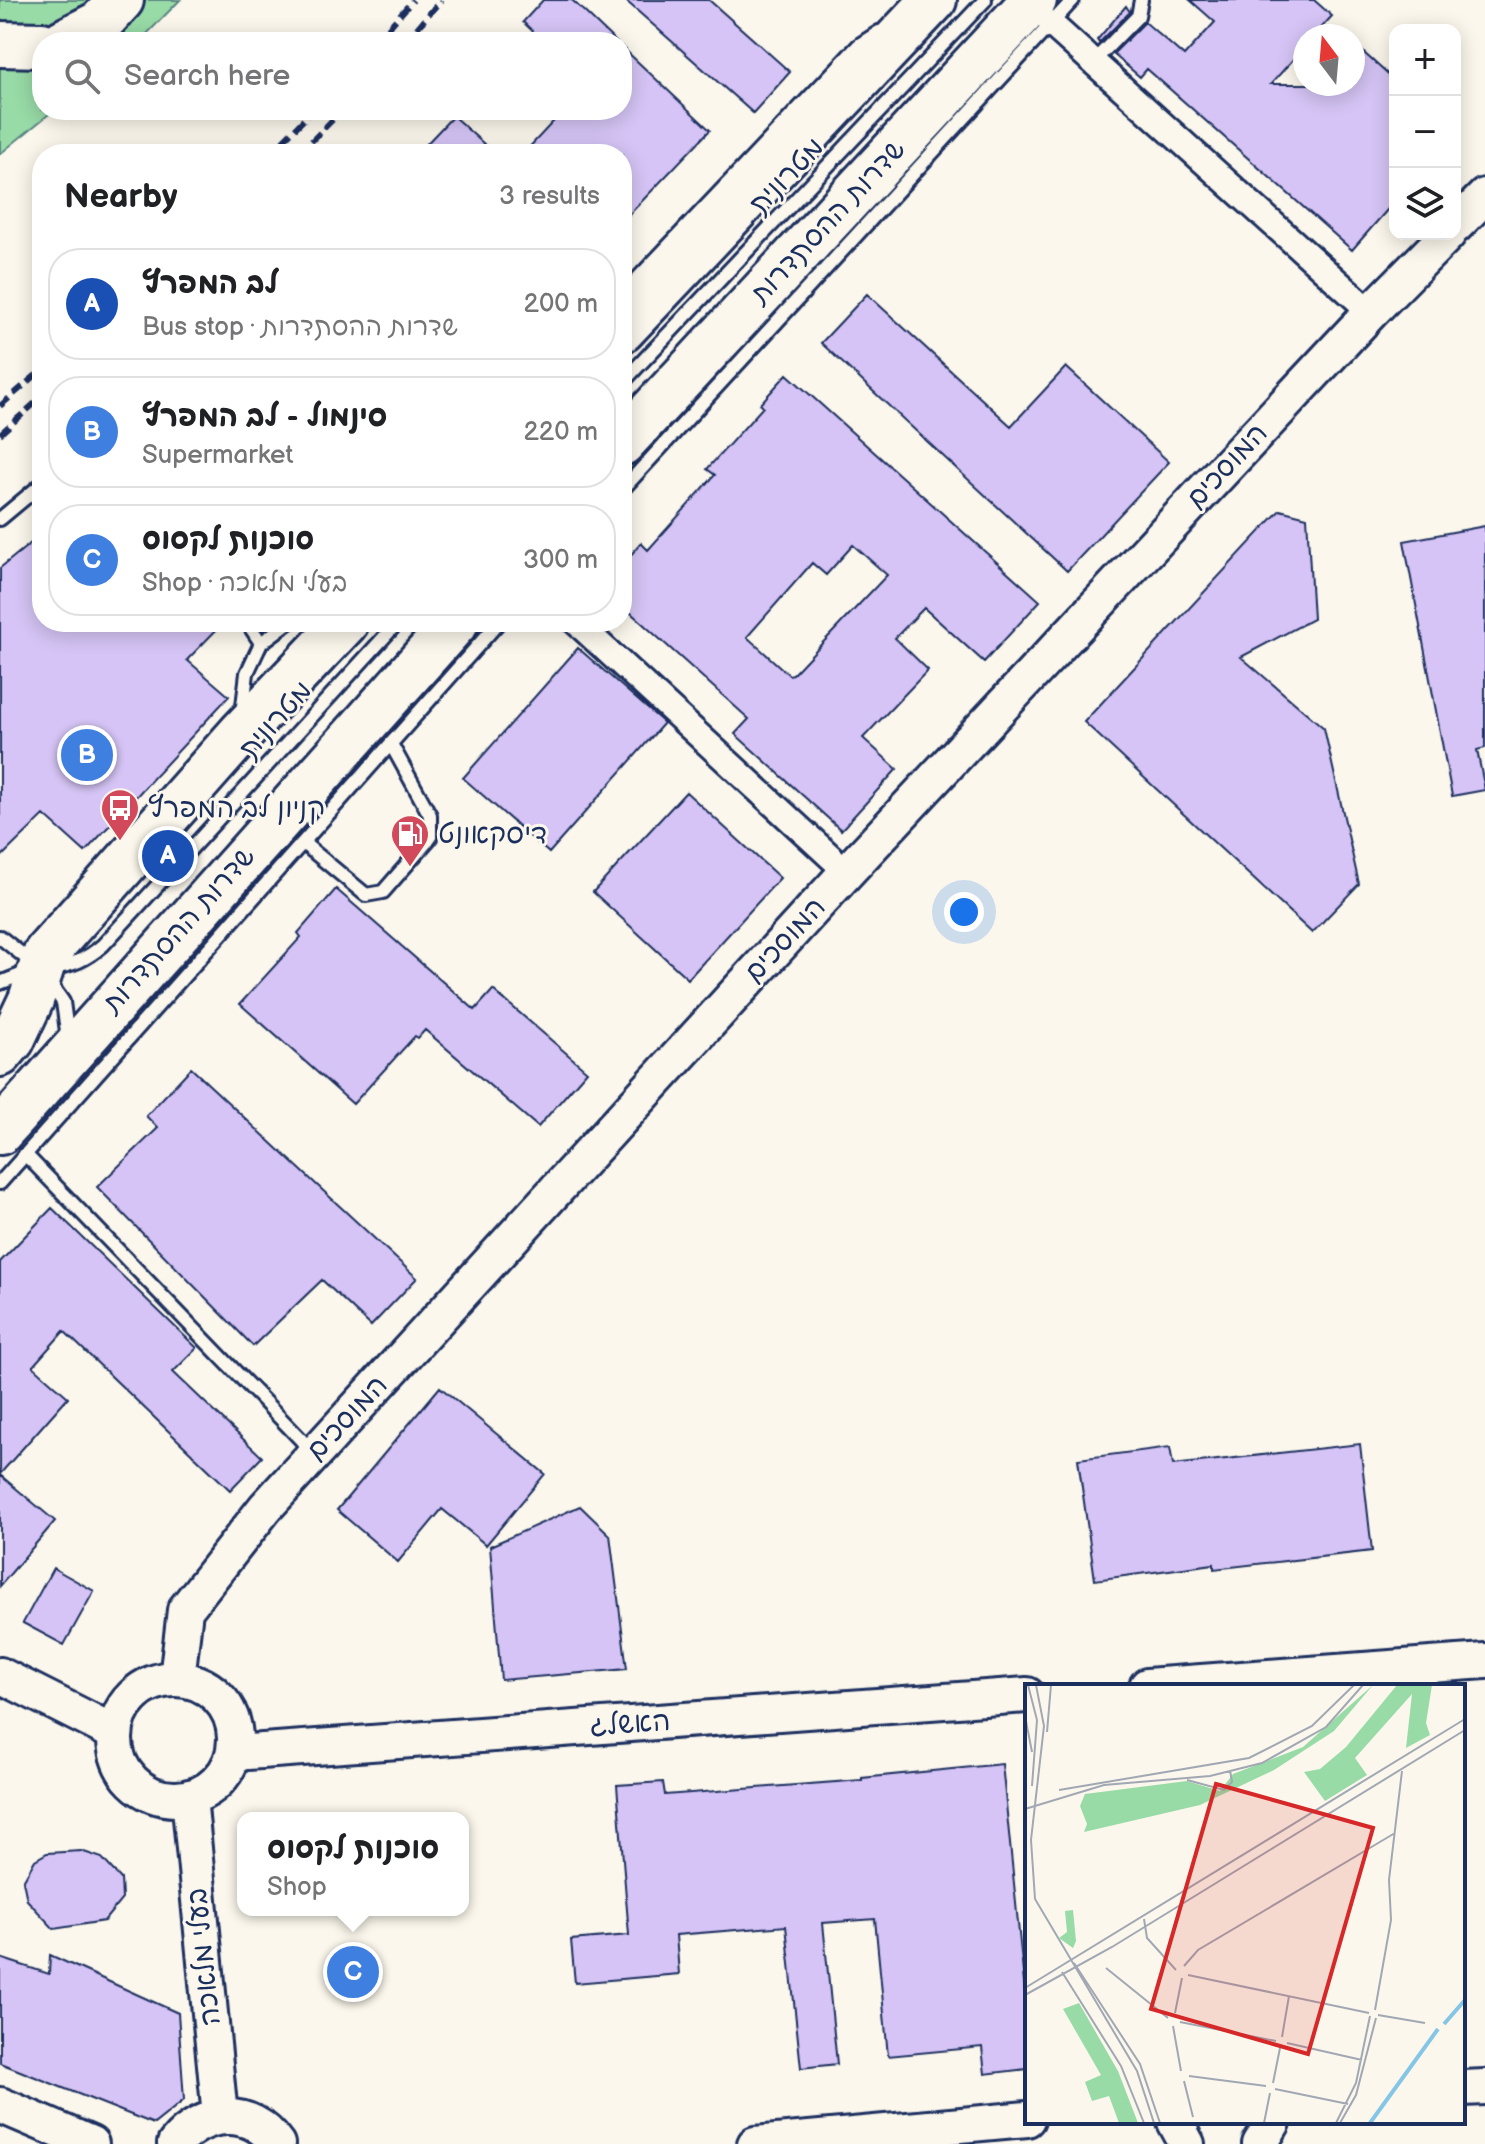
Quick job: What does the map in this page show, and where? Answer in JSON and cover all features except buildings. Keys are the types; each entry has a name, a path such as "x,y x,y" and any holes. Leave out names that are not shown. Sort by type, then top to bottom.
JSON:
{"highway":[{"path":"82,32 100,23 121,0"},
{"path":"632,319 920,9"},
{"name":"שדרות ההסתדרות","path":"632,432 942,99 1042,12"},
{"path":"0,44 32,45"},
{"path":"0,1054 12,1040 31,1000 19,976 46,953 240,734 337,632"},
{"name":"שדרות ההסתדרות","path":"13,1143 61,1064 447,632"}],"street":[{"path":"1042,12 1093,62 1371,312"},
{"path":"1461,220 1485,196"},
{"name":"המוסכים","path":"177,1679 185,1610 265,1508 847,872 1442,240"},
{"path":"587,632 847,872"},
{"path":"1181,1684 1485,1661"},
{"path":"0,1675 115,1733"},
{"path":"177,1679 194,1681 223,1702 232,1717 235,1735 234,1753 227,1768 204,1791 189,1797 161,1796 135,1783 123,1769 116,1751 115,1733 129,1700 143,1688 159,1681 177,1679"},
{"name":"האשלג","path":"234,1753 1025,1695"},
{"name":"בעלי מלאכה","path":"189,1797 220,2116"},
{"path":"1465,2088 1485,2087"},
{"path":"0,2105 91,2144"},
{"path":"175,2144 195,2125 220,2116 239,2117 256,2123 271,2134 277,2144"},
{"path":"755,2144 1025,2119"},
{"path":"1176,2124 1187,2144"},
{"path":"1260,2144 1272,2124"}],"lane":[{"name":"מטרונית","path":"632,372 985,0"},
{"path":"632,479 996,85 1042,12 1073,0"},
{"path":"1093,62 1138,16 1141,0"},
{"path":"632,284 859,45 885,28"},
{"path":"942,99 996,85"},
{"path":"0,519 32,492"},
{"path":"254,632 261,643"},
{"path":"240,734 247,673 261,643 276,632"},
{"name":"מטרונית","path":"19,976 75,964 103,945 389,632"},
{"path":"0,1183 13,1143 303,843 490,632"},
{"path":"303,843 366,895 383,892 430,838 430,815 391,744"},
{"path":"0,937 19,976 56,990 66,1015 68,1039 61,1064"},
{"path":"13,1143 314,1453"}],"green space":[{"path":"0,0 107,0 93,17 0,34"},
{"path":"137,0 180,0 149,32 106,32"},
{"path":"32,58 32,120 42,120 0,154 0,59"}],"railway":[{"path":"385,32 413,0"},
{"path":"414,32 441,0"},
{"path":"280,144 303,120"},
{"path":"309,144 332,120"},
{"path":"0,406 32,379"},
{"path":"0,434 32,406"}],"place":[{"name":"סינמול - לב המפרץ","path":"87,755"},
{"name":"קניון לב המפרץ","path":"120,842"},
{"name":"לב המפרץ","path":"168,856"},
{"name":"דיסקאונט","path":"410,868"},
{"name":"סוכנות לקסוס","path":"353,1972"}]}
